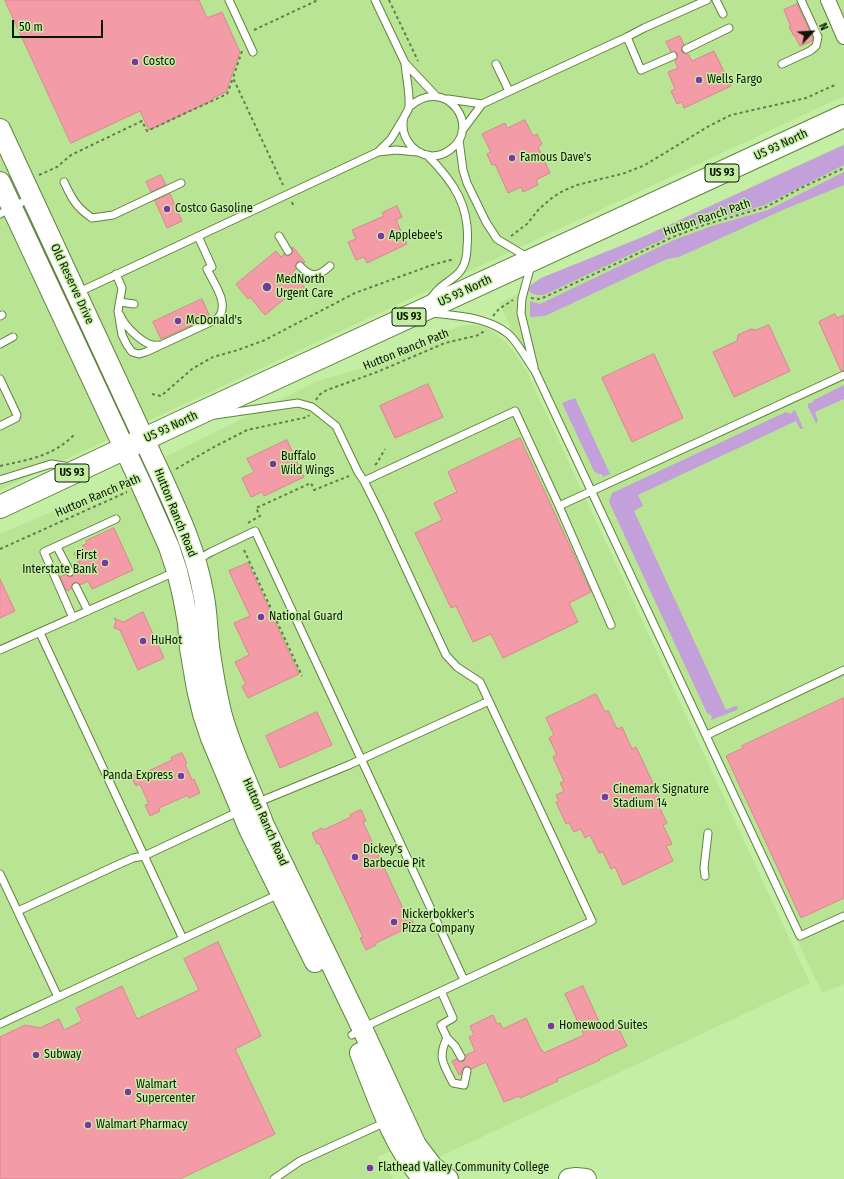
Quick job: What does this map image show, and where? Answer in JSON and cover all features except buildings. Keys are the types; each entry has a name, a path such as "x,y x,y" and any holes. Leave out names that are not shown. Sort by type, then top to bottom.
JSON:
{"main road":[{"name":"US 93 North","path":"0,507 844,116"},
{"name":"Old Reserve Drive","path":"0,129 144,440"},
{"name":"Old Reserve Drive","path":"0,182 6,212 124,449"},
{"name":"Hutton Ranch Road","path":"144,440 162,478 196,561 203,593 211,659 221,711 249,807 281,893 357,1032"},
{"name":"Hutton Ranch Road","path":"124,449 169,547 177,571 188,623 190,648 203,714 211,738 249,807 263,823 395,1118 404,1153 417,1173 424,1179"},
{"name":"Hutton Ranch Road","path":"395,1118 432,1166 448,1179"},
{"path":"569,1179 586,1179"}],"street":[{"path":"828,0 844,37"}],"lane":[{"path":"229,0 253,52"},
{"path":"375,0 405,63 436,96"},
{"path":"462,131 482,104 707,0"},
{"path":"716,0 723,14"},
{"path":"782,64 810,52 816,46 818,37 801,0"},
{"path":"686,49 730,28"},
{"path":"627,37 641,70 673,56"},
{"path":"405,63 409,107"},
{"path":"496,64 509,91"},
{"path":"378,152 391,139 409,107 417,100 436,96 446,99 482,104"},
{"path":"76,293 378,152 396,150 437,156 446,153 454,147 459,140 463,122 460,113 454,105 446,99"},
{"path":"404,116 403,126 405,136 410,145 417,152"},
{"path":"459,140 463,170 467,183 486,222 497,239 532,260 522,298 521,313 535,371 800,936 844,916"},
{"path":"421,312 438,289 453,279 462,270 466,258 468,240 467,221 457,191 439,167 427,155"},
{"path":"64,182 72,199 80,210 92,218 113,215 181,183"},
{"path":"6,212 32,197"},
{"path":"116,274 122,288 118,311 122,335 126,345 132,352 139,354 217,319 221,315 223,307 222,299 207,270 212,267 198,236"},
{"path":"279,236 288,251"},
{"path":"300,266 307,274 314,275 324,271 330,266"},
{"path":"120,302 134,304"},
{"path":"118,311 122,319 131,330 147,344 153,346 162,344"},
{"path":"421,312 476,318 490,324 508,334 535,371"},
{"path":"0,344 13,338"},
{"path":"559,506 844,375"},
{"path":"0,378 17,415 16,418 0,426"},
{"path":"185,420 298,403 312,407 336,426 396,546 446,655 457,667 480,682 592,921 441,990 357,1032"},
{"path":"364,481 515,411 612,625"},
{"path":"0,480 51,464 83,468"},
{"path":"73,618 44,552 116,519"},
{"path":"196,561 211,552 256,531 464,980"},
{"path":"57,547 70,572"},
{"path":"0,650 177,571"},
{"path":"76,587 88,611"},
{"path":"40,633 183,939"},
{"path":"707,735 844,670"},
{"path":"18,911 115,866 133,858 144,856 249,807 361,759 489,701"},
{"path":"705,876 704,868 708,833"},
{"path":"0,874 58,997"},
{"path":"0,1024 281,893"},
{"path":"441,990 453,1018 441,1025 447,1038 455,1046 461,1057"},
{"path":"447,1038 441,1056 454,1083 464,1085 467,1071"},
{"path":"274,1179 300,1161 395,1118"}],"path":[{"path":"36,177 56,166 71,155 142,121 147,132 227,94 242,51 236,39 318,0"},
{"path":"389,0 419,63"},
{"path":"233,78 294,207"},
{"path":"510,237 527,224 553,197 563,191 577,185 625,173 645,165 709,126 731,116 806,98 837,84"},
{"name":"Hutton Ranch Path","path":"162,478 214,447 247,430 308,417 319,395 327,390 378,372 445,343 479,335 490,324 494,314 513,300 522,298 539,299 545,297 673,237 704,225 766,207 844,168"},
{"path":"152,394 161,396 192,369 213,357 265,340 354,293 432,265 454,260"},
{"path":"0,466 52,452 75,434"},
{"path":"242,526 260,516 256,508 311,483 314,490 372,467 377,463 385,449"},
{"name":"Hutton Ranch Path","path":"0,548 142,486"},
{"path":"244,550 302,676"}],"shaded area":[{"path":"0,0 844,0 844,96 0,490"},
{"path":"844,144 844,984 822,993 499,303"},
{"path":"844,145 844,165 765,205 704,223 672,235 544,295 538,295 528,291 531,285 541,278 645,236"},
{"path":"844,172 844,185 785,209 679,257 667,259 545,316 530,317 530,301 540,304 674,240 712,226 768,210"},
{"path":"460,326 482,326 491,330 506,342 526,370 810,983 437,1158 388,1152 377,1157 393,1179 0,1179 0,534 105,489 185,447 320,380 363,368 402,349"},
{"path":"844,385 844,399 815,412 818,421 816,423 808,407 808,403 812,403 814,400"},
{"path":"575,398 610,474 603,477 602,474 598,474 594,471 562,403"},
{"path":"794,410 803,428 802,429 800,429 796,421 638,495 643,506 634,511 726,710 735,706 738,707 737,710 711,720 712,716 707,713 609,502 612,493 786,412 791,414"}],"place":[{"name":"Costco","path":"135,62"},
{"name":"Wells Fargo","path":"699,80"},
{"name":"Famous Dave's","path":"512,158"},
{"name":"Costco Gasoline","path":"167,209"},
{"name":"Applebee's","path":"381,236"},
{"name":"MedNorth Urgent Care","path":"267,287"},
{"name":"McDonald's","path":"178,321"},
{"name":"Buffalo Wild Wings","path":"273,464"},
{"name":"First Interstate Bank","path":"105,563"},
{"name":"National Guard","path":"261,617"},
{"name":"HuHot","path":"143,641"},
{"name":"Panda Express","path":"181,776"},
{"name":"Cinemark Signature Stadium 14","path":"605,797"},
{"name":"Dickey's Barbecue Pit","path":"355,857"},
{"name":"Nickerbokker's Pizza Company","path":"394,922"},
{"name":"Homewood Suites","path":"551,1026"},
{"name":"Subway","path":"36,1055"},
{"name":"Walmart Supercenter","path":"128,1092"},
{"name":"Walmart Pharmacy","path":"88,1125"},
{"name":"Flathead Valley Community College","path":"370,1168"}]}
